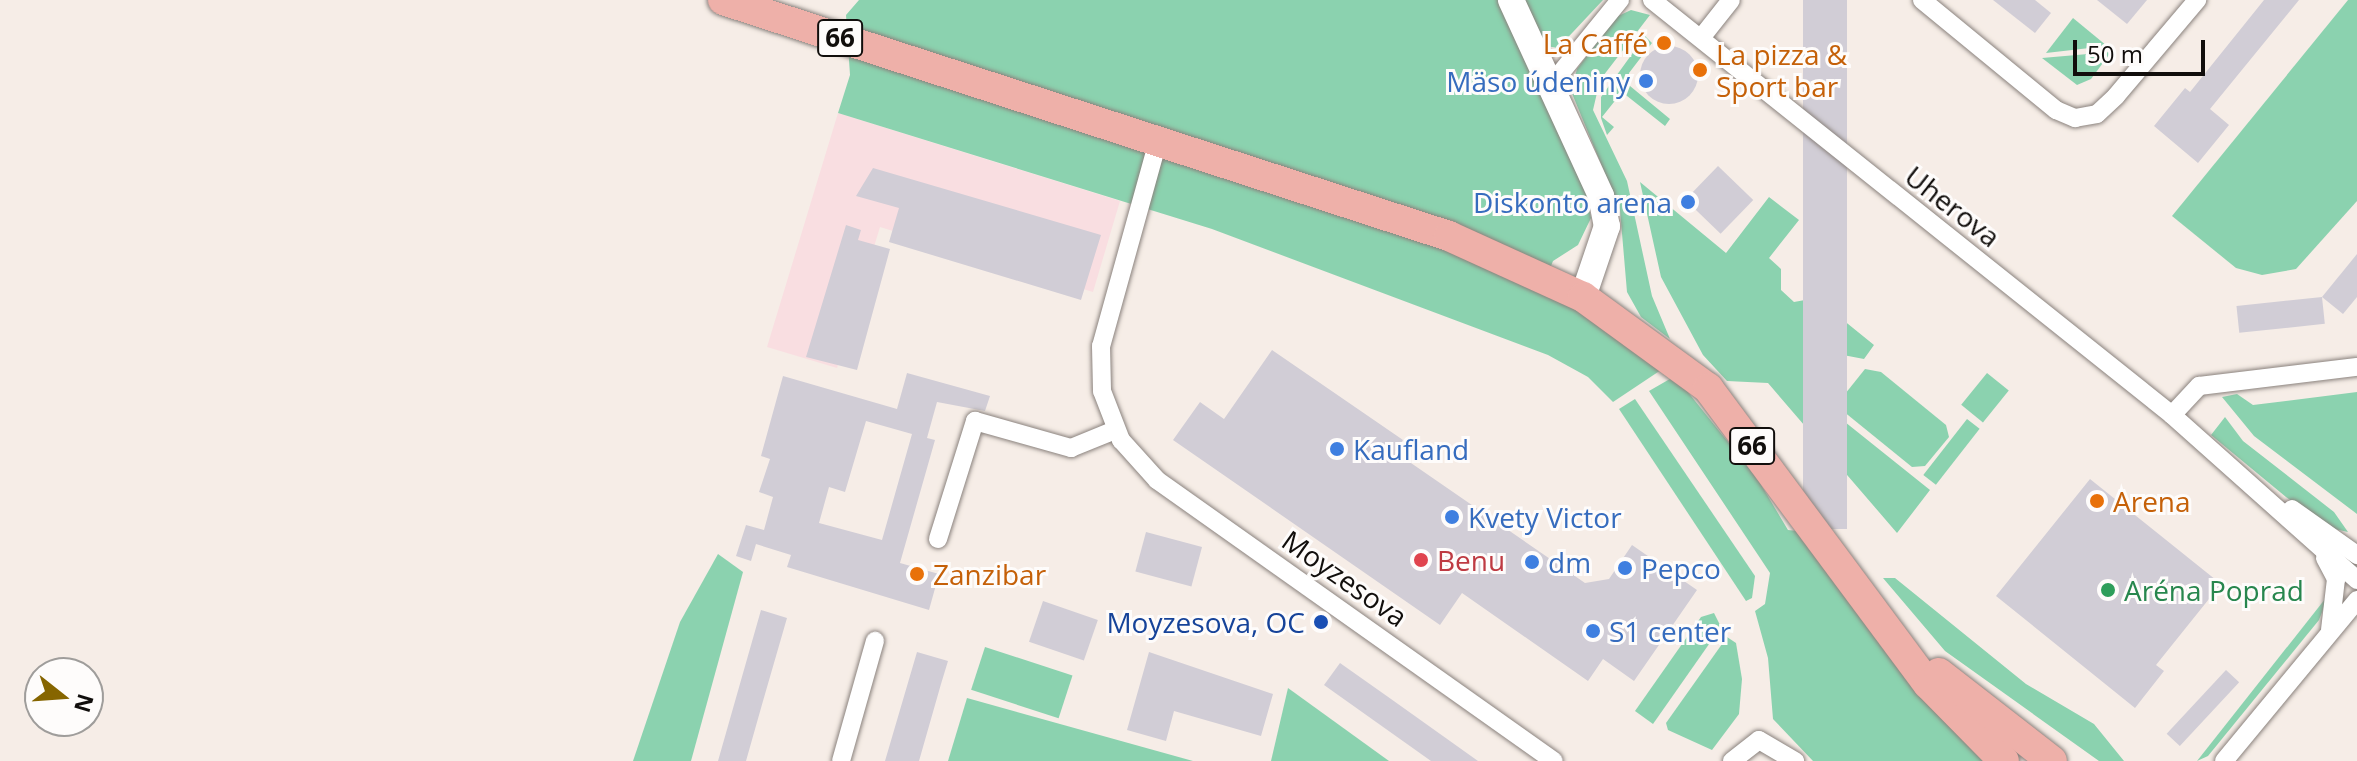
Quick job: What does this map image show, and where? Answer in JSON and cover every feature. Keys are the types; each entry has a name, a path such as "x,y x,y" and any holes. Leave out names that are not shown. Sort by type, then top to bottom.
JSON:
{"main road":[{"name":"66","path":"723,0 1475,246 1583,297 1708,388 1891,628 1928,684 2004,761"},
{"name":"66","path":"1891,628 2052,761"}],"street":[{"path":"1511,0 1601,196 1607,226 1583,297"},
{"path":"1550,86 1620,0"},
{"name":"Uherova","path":"1652,0 2172,415 2324,541 2357,580"},
{"path":"1701,38 1731,0"},
{"path":"1922,0 2056,110 2075,118 2097,114 2116,96 2197,0"},
{"name":"Moyzesova","path":"1158,141 1101,346 1102,391 1115,430 1157,480 1554,761"},
{"path":"2172,415 2199,386 2357,367"},
{"path":"938,539 975,421 1071,448 1115,430"},
{"path":"2324,541 2357,539"},
{"name":"Uherova","path":"2324,541 2357,555"},
{"name":"Uherova","path":"2324,541 2336,579 2329,634"},
{"path":"2224,761 2357,600"},
{"path":"841,761 875,641"},
{"path":"1732,761 1759,740 1795,761"}],"shaded area":[{"path":"838,113 1120,201 1093,292 880,227 837,368 767,347"}],"green space":[{"path":"859,0 1505,0 1582,174 1591,218 1578,245 1553,261 1542,288 1631,343 1661,370 1613,402 1588,377 1548,355 1212,229 838,113 850,75 846,15"},
{"path":"1525,0 1603,0 1558,48 1546,46"},
{"path":"2348,0 2357,0 2357,201 2296,269 2262,275 2236,268 2172,216"},
{"path":"1631,10 1650,15 1600,80 1593,110 1627,181 1652,296 1670,339 1641,317 1627,292 1620,210 1571,91 1577,69 1616,17"},
{"path":"2073,18 2107,46 2046,53"},
{"path":"1645,36 1652,43 1629,73 1630,86 1670,119 1665,126 1622,92 1602,117 1614,127 1607,135 1601,118 1601,97"},
{"path":"2111,52 2091,79 2077,85 2042,58"},
{"path":"1640,182 1726,253 1769,197 1799,220 1769,258 1781,269 1781,290 1794,302 1816,298 1874,345 1864,359 1843,355 1827,367 1825,406 1930,490 1897,533 1768,383 1727,381 1703,355 1661,277"},
{"path":"1865,369 1881,372 1946,425 1949,437 1925,466 1912,467 1843,411 1841,399"},
{"path":"1987,373 2009,391 1983,422 1961,405"},
{"path":"1675,376 1757,478 1788,530 1797,531 1989,761 1813,761 1773,719 1768,658 1755,611 1765,604 1770,573 1649,391"},
{"path":"2357,392 2357,514 2254,436 2222,397 2237,394 2253,405"},
{"path":"1635,399 1755,576 1752,598 1746,601 1619,409"},
{"path":"2225,417 2243,441 2334,512 2348,532 2330,528 2286,497 2211,435"},
{"path":"1967,419 1980,429 1936,485 1923,475"},
{"path":"718,554 743,572 691,761 633,761 680,622"},
{"path":"1883,578 1895,578 2026,684 2094,724 2124,761 2099,761 1945,651"},
{"path":"2329,594 2319,620 2208,756 2197,761"},
{"path":"1714,613 1721,627 1653,724 1635,711 1701,617"},
{"path":"1727,637 1736,643 1742,679 1739,714 1712,750 1668,730 1666,723"},
{"path":"985,647 1072,675 1059,718 971,690"},
{"path":"1288,688 1389,761 1271,761"},
{"path":"967,698 1193,761 948,761"}],"building":[{"path":"1803,0 1847,0 1847,529 1803,529"},
{"path":"1993,0 2035,0 2051,13 2035,33"},
{"path":"2097,0 2147,0 2127,24"},
{"path":"2264,0 2299,0 2210,109 2229,125 2198,163 2154,126 2185,88 2190,92"},
{"path":"1669,46 1690,54 1698,75 1690,96 1669,104 1648,96 1640,75 1648,54"},
{"path":"1718,166 1753,200 1721,234 1685,200"},
{"path":"873,168 1101,235 1081,300 889,242 899,208 856,196"},
{"path":"846,225 861,230 858,240 890,249 857,370 806,357"},
{"path":"2357,254 2357,297 2343,314 2322,297"},
{"path":"2322,297 2325,324 2239,333 2236,306"},
{"path":"1272,350 1403,440 1395,452 1585,583 1609,579 1632,545 1697,590 1634,681 1603,659 1588,681 1462,593 1440,625 1173,440 1200,402 1224,419"},
{"path":"907,373 990,396 985,411 937,402 927,438 935,440 900,563 939,574 929,610 787,567 791,555 756,544 751,561 736,556 746,525 764,530 773,497 759,492 770,459 761,456 783,376 897,409","holes":["866,421 912,434 882,540 819,523 829,487 845,492"]},
{"name":"Aréna Poprad","path":"2090,479 2221,584 2156,665 2164,671 2135,708 1996,596"},
{"path":"1146,532 1202,547 1191,587 1135,572"},
{"path":"1043,601 1098,620 1084,661 1029,642"},
{"path":"761,610 787,618 746,761 718,761"},
{"path":"917,652 948,661 919,761 885,761"},
{"path":"1149,652 1273,694 1261,736 1174,711 1166,741 1127,730"},
{"path":"1340,663 1478,761 1431,761 1324,685"},
{"path":"2226,670 2239,682 2180,746 2167,734"}],"place":[{"name":"La Caffé","path":"1664,43"},
{"name":"La pizza & Sport bar","path":"1700,70"},
{"name":"Mäso údeniny","path":"1646,81"},
{"name":"Diskonto arena","path":"1688,202"},
{"name":"Kaufland","path":"1337,449"},
{"name":"Arena","path":"2097,501"},
{"name":"Kvety Victor","path":"1452,517"},
{"name":"Benu","path":"1421,560"},
{"name":"dm","path":"1532,562"},
{"name":"Pepco","path":"1625,568"},
{"name":"Zanzibar","path":"917,574"},
{"name":"Aréna Poprad","path":"2108,590"},
{"name":"Moyzesova, OC","path":"1321,622"},
{"name":"S1 center","path":"1593,631"}]}
